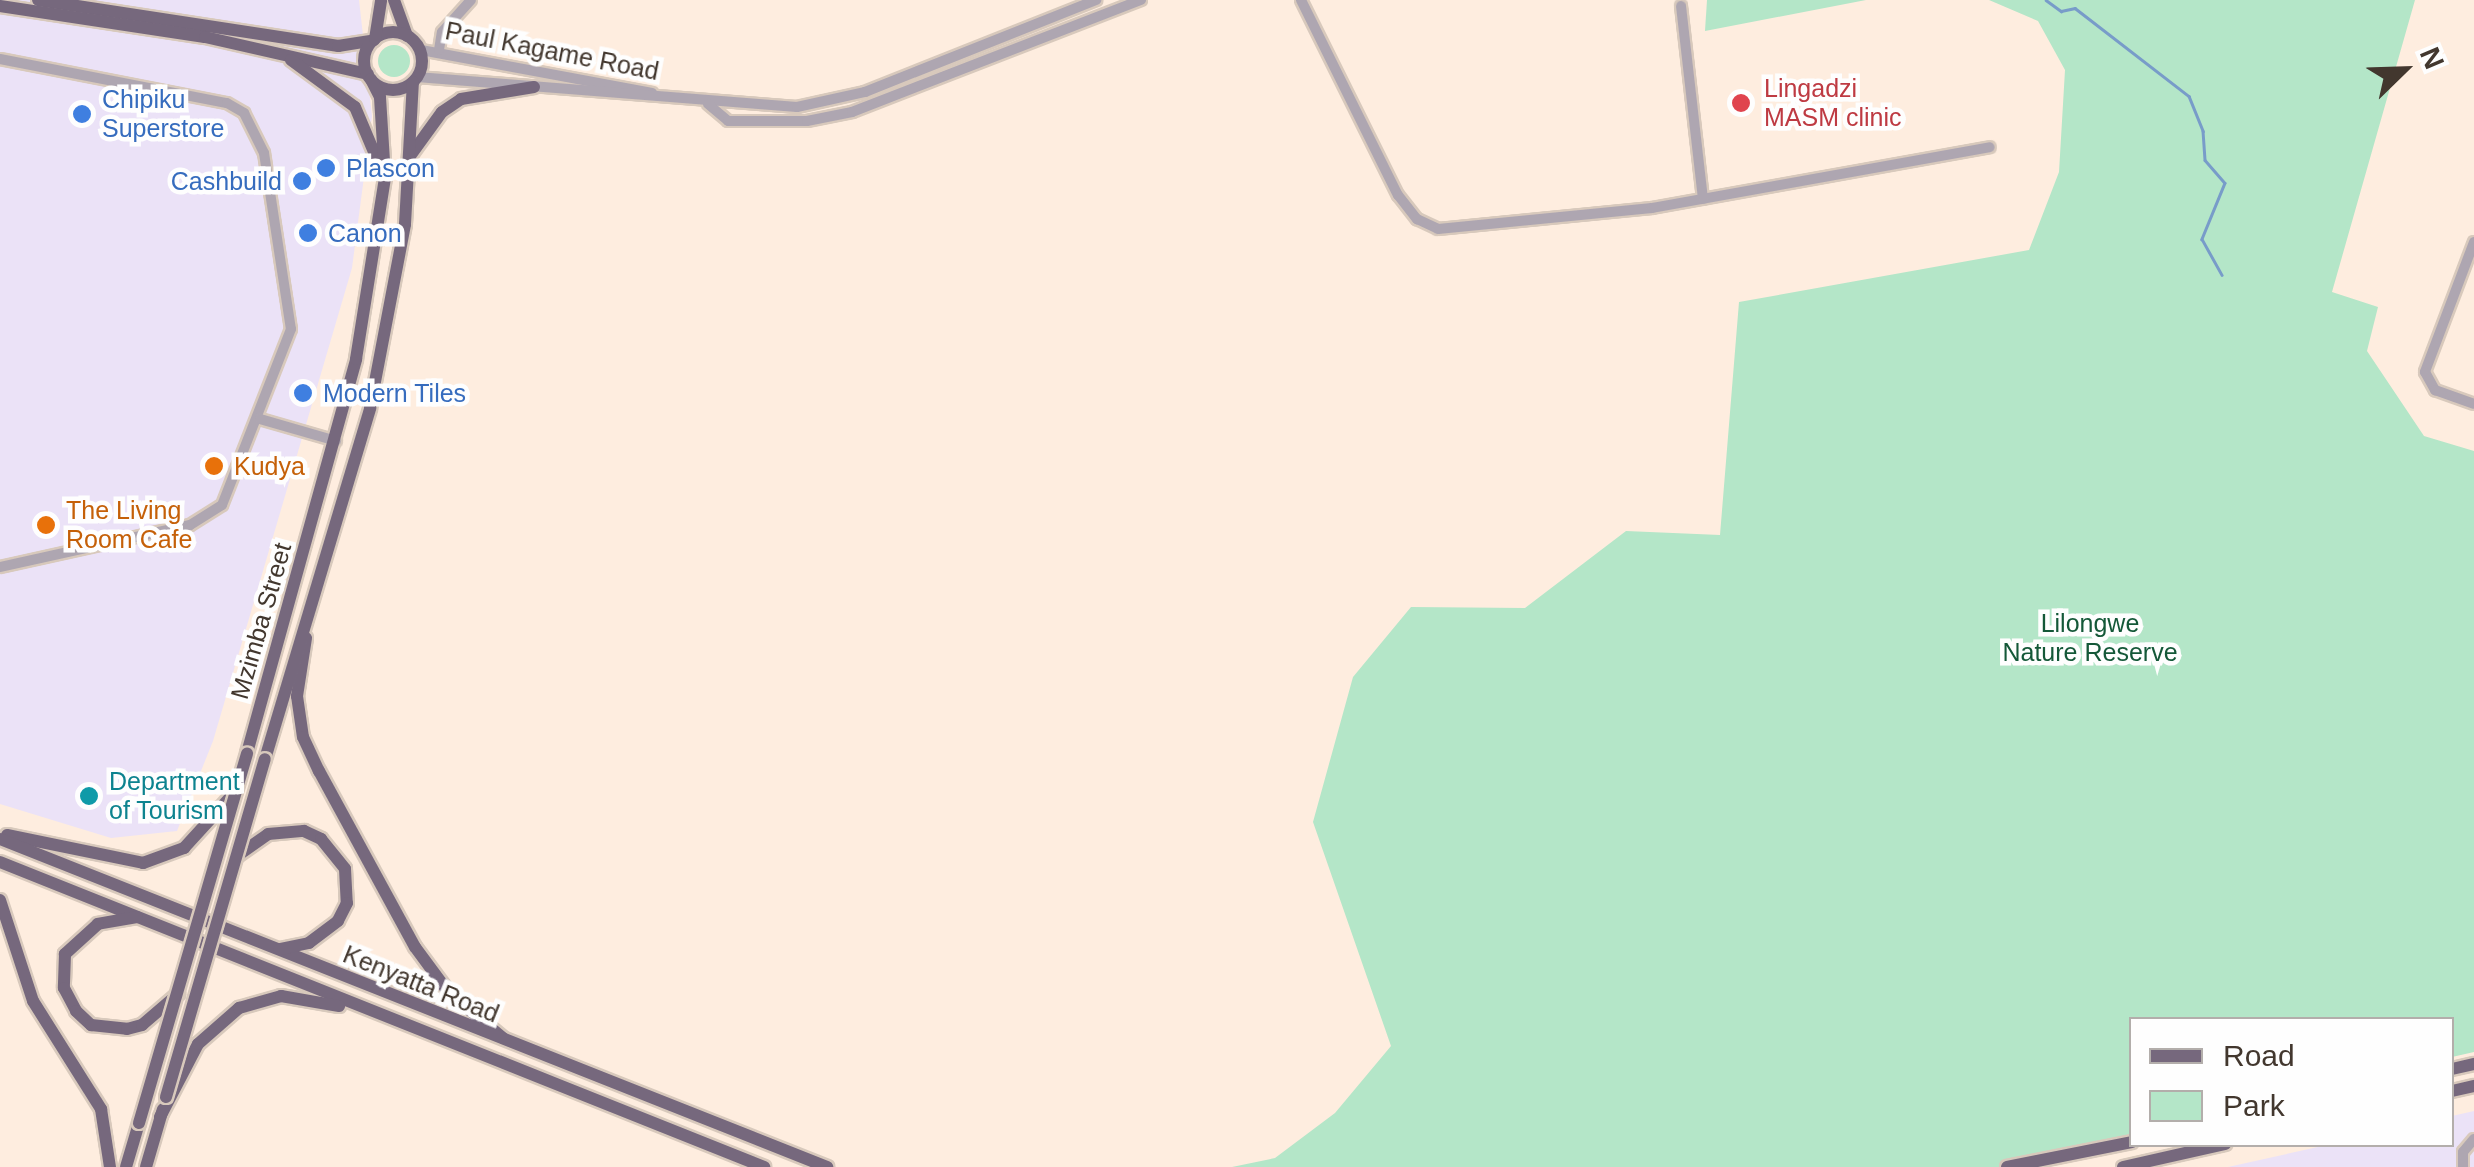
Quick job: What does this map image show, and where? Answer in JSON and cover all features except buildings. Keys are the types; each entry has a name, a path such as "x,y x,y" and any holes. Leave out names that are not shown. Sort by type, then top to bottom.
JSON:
{"main road":[{"path":"38,0 338,46 409,38"},
{"path":"369,77 366,54 375,40 382,0"},
{"path":"0,6 206,37 288,58 340,63 391,90 415,80 422,57 409,38 394,0"},
{"path":"288,58 355,107 386,178"},
{"name":"Mzimba Street","path":"126,1167 356,359 386,178 380,97 369,77"},
{"name":"Mzimba Street","path":"146,1167 374,389 406,224 415,80"},
{"path":"407,161 442,112 461,99 534,87"},
{"path":"315,582 297,696 303,737 415,948 449,993 512,1045"},
{"path":"0,837 143,863 184,848 236,791"},
{"path":"237,856 287,830 321,840 344,869 347,902 327,934 278,950"},
{"name":"Kenyatta Road","path":"0,837 512,1045 827,1167"},
{"name":"Kenyatta Road","path":"0,862 356,1008 764,1167"},
{"path":"0,900 33,1001 101,1109 111,1160"},
{"path":"139,917 98,924 65,954 62,972 76,1011 91,1025 142,1025 178,994"},
{"path":"160,1118 198,1044 239,1008 281,996 356,1008"},
{"path":"2006,1167 2129,1143"},
{"path":"2123,1167 2212,1147"}],"street":[{"path":"439,50 442,32 471,0"},
{"name":"Paul Kagame Road","path":"415,80 708,104 798,107 844,98 1096,0"},
{"path":"708,104 728,121 807,121 852,112 1141,0"},
{"path":"1301,0 1398,195 1427,226 1453,232 1703,199 1990,147"},
{"path":"1681,6 1703,199"},
{"name":"Paul Kagame Road","path":"409,38 422,50 439,50 687,101"},
{"path":"0,59 227,103 244,113 264,153 290,306 286,353 233,490 205,518 0,567"},
{"path":"2474,242 2425,372 2435,390 2474,404"},
{"path":"260,419 336,440"},
{"path":"2463,1167 2463,1152 2474,1139"}],"shaded area":[{"path":"0,0 359,0 372,116 352,268 213,741 177,831 111,838 0,804"},
{"path":"2474,1111 2474,1167 2228,1167 2318,1147 2454,1147 2454,1116"}],"green space":[{"path":"1707,0 1866,0 1705,31"},
{"name":"Lilongwe Nature Reserve","path":"1989,0 2415,0 2332,292 2378,307 2367,351 2424,436 2474,451 2474,1052 2454,1057 2454,1017 2129,1017 2129,1137 2009,1167 1232,1167 1275,1158 1335,1113 1391,1046 1313,822 1353,677 1411,607 1525,608 1626,531 1720,535 1739,302 2029,250 2059,172 2065,70 2038,21"},
{"path":"394,45 405,50 410,61 405,72 394,77 383,72 378,61 383,50"}],"waterway":[{"path":"2046,0 2061,11 2075,8 2189,96 2203,131 2205,160 2225,183 2202,239 2222,275"}],"place":[{"name":"Lingadzi MASM clinic","path":"1741,103"},
{"name":"Chipiku Superstore","path":"82,114"},
{"name":"Plascon","path":"326,168"},
{"name":"Cashbuild","path":"302,181"},
{"name":"Canon","path":"308,233"},
{"name":"Modern Tiles","path":"303,393"},
{"name":"Kudya","path":"214,466"},
{"name":"The Living Room Cafe","path":"46,525"},
{"name":"Department of Tourism","path":"89,796"}]}
